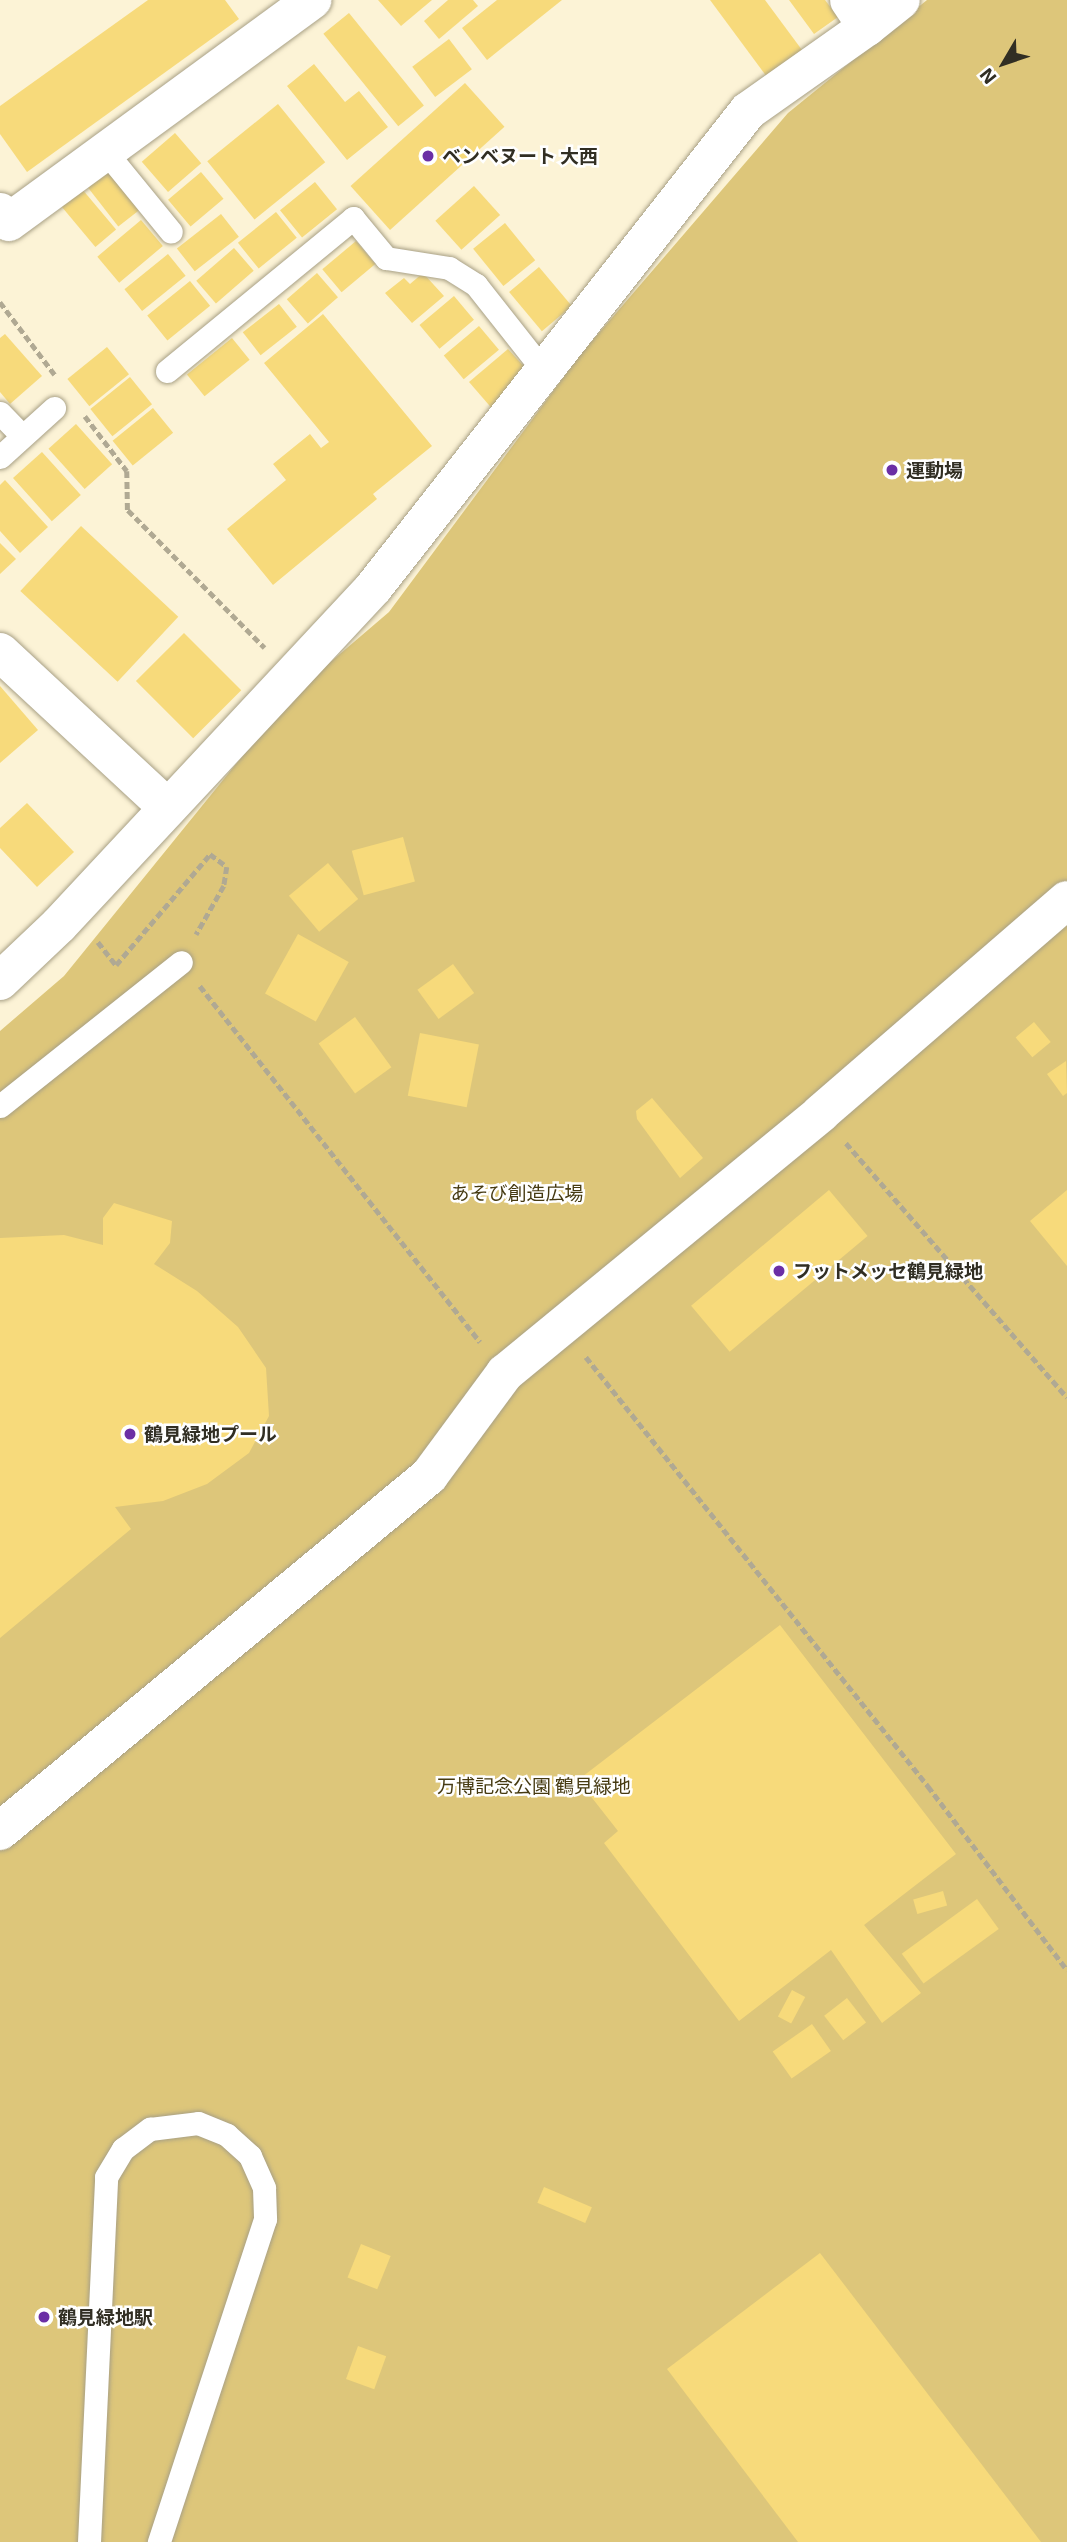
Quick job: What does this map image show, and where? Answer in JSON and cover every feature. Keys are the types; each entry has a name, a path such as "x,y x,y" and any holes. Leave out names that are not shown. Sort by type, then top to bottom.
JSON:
{"street":[{"path":"0,212 9,222 312,0"},
{"path":"0,981 168,808 374,587 748,111 858,13 901,0"},
{"path":"0,652 168,808"},
{"path":"0,1831 429,1476 505,1373 563,1329 821,1113 1067,900"}],"lane":[{"path":"105,151 171,232"},
{"path":"167,371 353,218 386,258 449,268 476,285 544,371"},
{"path":"0,457 54,408"},
{"path":"0,412 22,436"},
{"path":"0,1106 181,962"},
{"path":"89,2542 106,2177 123,2148 150,2129 198,2123 227,2135 250,2156 264,2188 265,2219 159,2542"}],"path":[{"path":"0,302 63,386"},
{"path":"79,407 127,471 128,510 291,674"},
{"path":"104,928 95,938 117,965 210,854 227,867 224,886 181,962 505,1373"},
{"path":"821,1113 1067,1397"},
{"path":"563,1329 928,1786 1067,1970"}],"green space":[{"name":"万博記念公園 鶴見緑地","path":"927,0 1067,0 1067,2542 0,2542 0,1031 64,976 292,695 389,612 580,355 788,113"}],"building":[{"path":"148,0 225,0 239,19 27,172 0,134 0,106"},
{"path":"378,0 432,0 401,26"},
{"path":"448,0 473,0 478,6 439,39 424,21"},
{"path":"497,0 562,0 487,60 462,28"},
{"path":"710,0 765,0 802,50 767,77"},
{"path":"789,0 825,0 838,17 814,34"},
{"path":"349,13 424,105 398,126 323,34"},
{"path":"449,39 472,69 435,97 412,67"},
{"path":"314,64 345,102 359,91 388,127 347,160 287,86"},
{"name":"ベンベヌート 大西","path":"465,83 504,127 390,230 351,186"},
{"path":"278,104 325,162 254,220 207,161"},
{"path":"175,133 201,163 168,192 142,162"},
{"path":"108,171 139,210 118,226 88,187"},
{"path":"201,172 223,199 191,226 168,200"},
{"path":"315,182 337,209 302,238 280,210"},
{"path":"474,186 500,215 461,250 435,221"},
{"path":"82,189 116,230 95,247 61,206"},
{"path":"276,212 297,238 259,268 238,243"},
{"path":"221,214 239,237 195,271 177,248"},
{"path":"141,220 163,246 119,283 97,257"},
{"path":"505,223 535,260 503,286 473,249"},
{"path":"356,241 375,264 342,292 322,269"},
{"path":"234,248 254,271 216,303 196,281"},
{"path":"168,254 186,276 142,311 124,289"},
{"path":"539,267 572,306 542,331 509,292"},
{"path":"317,273 338,297 308,323 287,299"},
{"path":"423,273 444,296 412,323 385,293 404,278 410,284"},
{"path":"190,281 210,306 167,340 147,316"},
{"path":"454,296 474,320 439,349 420,325"},
{"path":"279,304 297,327 261,355 243,332"},
{"path":"323,314 432,446 373,494 377,499 273,585 227,529 286,480 273,464 310,434 321,448 329,442 264,363"},
{"path":"479,326 499,350 464,379 444,356"},
{"path":"5,334 42,376 10,404 0,392 0,338"},
{"path":"232,338 250,360 205,396 187,375"},
{"path":"107,347 129,374 89,406 67,379"},
{"path":"508,349 529,372 495,412 469,382"},
{"path":"130,377 152,404 112,436 90,409"},
{"path":"153,408 173,433 133,466 113,441"},
{"path":"76,424 112,464 85,489 49,449"},
{"path":"42,452 81,495 52,521 13,478"},
{"path":"5,480 48,527 20,553 0,531 0,485"},
{"path":"81,526 178,617 118,682 20,591"},
{"path":"0,543 16,559 0,574"},
{"path":"184,633 241,690 193,738 136,681"},
{"path":"0,686 38,730 0,763"},
{"path":"27,803 74,852 37,887 0,848 0,828"},
{"path":"403,837 415,881 364,895 352,851"},
{"path":"328,863 358,899 319,932 289,896"},
{"path":"298,934 349,962 316,1022 265,993"},
{"path":"453,964 474,993 439,1019 417,990"},
{"path":"355,1017 391,1067 355,1094 319,1043"},
{"path":"1034,1022 1051,1042 1032,1057 1016,1037"},
{"path":"420,1033 479,1044 467,1107 408,1096"},
{"path":"1066,1061 1067,1093 1063,1096 1047,1074"},
{"path":"652,1098 703,1158 680,1178 637,1119 636,1111"},
{"name":"フットメッセ鶴見緑地","path":"829,1190 868,1236 730,1352 691,1306"},
{"path":"1067,1190 1067,1266 1030,1221"},
{"name":"鶴見緑地プール","path":"114,1203 172,1221 170,1243 154,1264 197,1291 238,1327 266,1368 269,1416 249,1453 207,1484 163,1501 115,1507 131,1529 0,1638 0,1238 64,1235 103,1245 103,1218"},
{"path":"780,1625 956,1854 864,1925 921,1993 882,2023 831,1950 739,2021 604,1843 618,1831 578,1780"},
{"path":"943,1891 947,1905 917,1914 913,1900"},
{"path":"977,1899 999,1929 924,1984 902,1954"},
{"path":"792,1990 805,1997 791,2024 778,2016"},
{"path":"847,1998 866,2022 843,2040 824,2016"},
{"path":"812,2024 831,2051 792,2079 773,2052"},
{"path":"544,2187 592,2207 585,2223 537,2203"},
{"path":"361,2244 391,2256 377,2289 348,2277"},
{"path":"820,2253 1041,2542 798,2542 667,2369"},
{"path":"358,2346 386,2356 374,2389 346,2379"}],"place":[{"name":"ベンベヌート 大西","path":"428,156"},
{"name":"運動場","path":"892,470"},
{"name":"フットメッセ鶴見緑地","path":"779,1271"},
{"name":"鶴見緑地プール","path":"130,1434"},
{"name":"鶴見緑地駅","path":"44,2317"}],"park label":[{"name":"あそび創造広場","path":"517,1193"}]}
